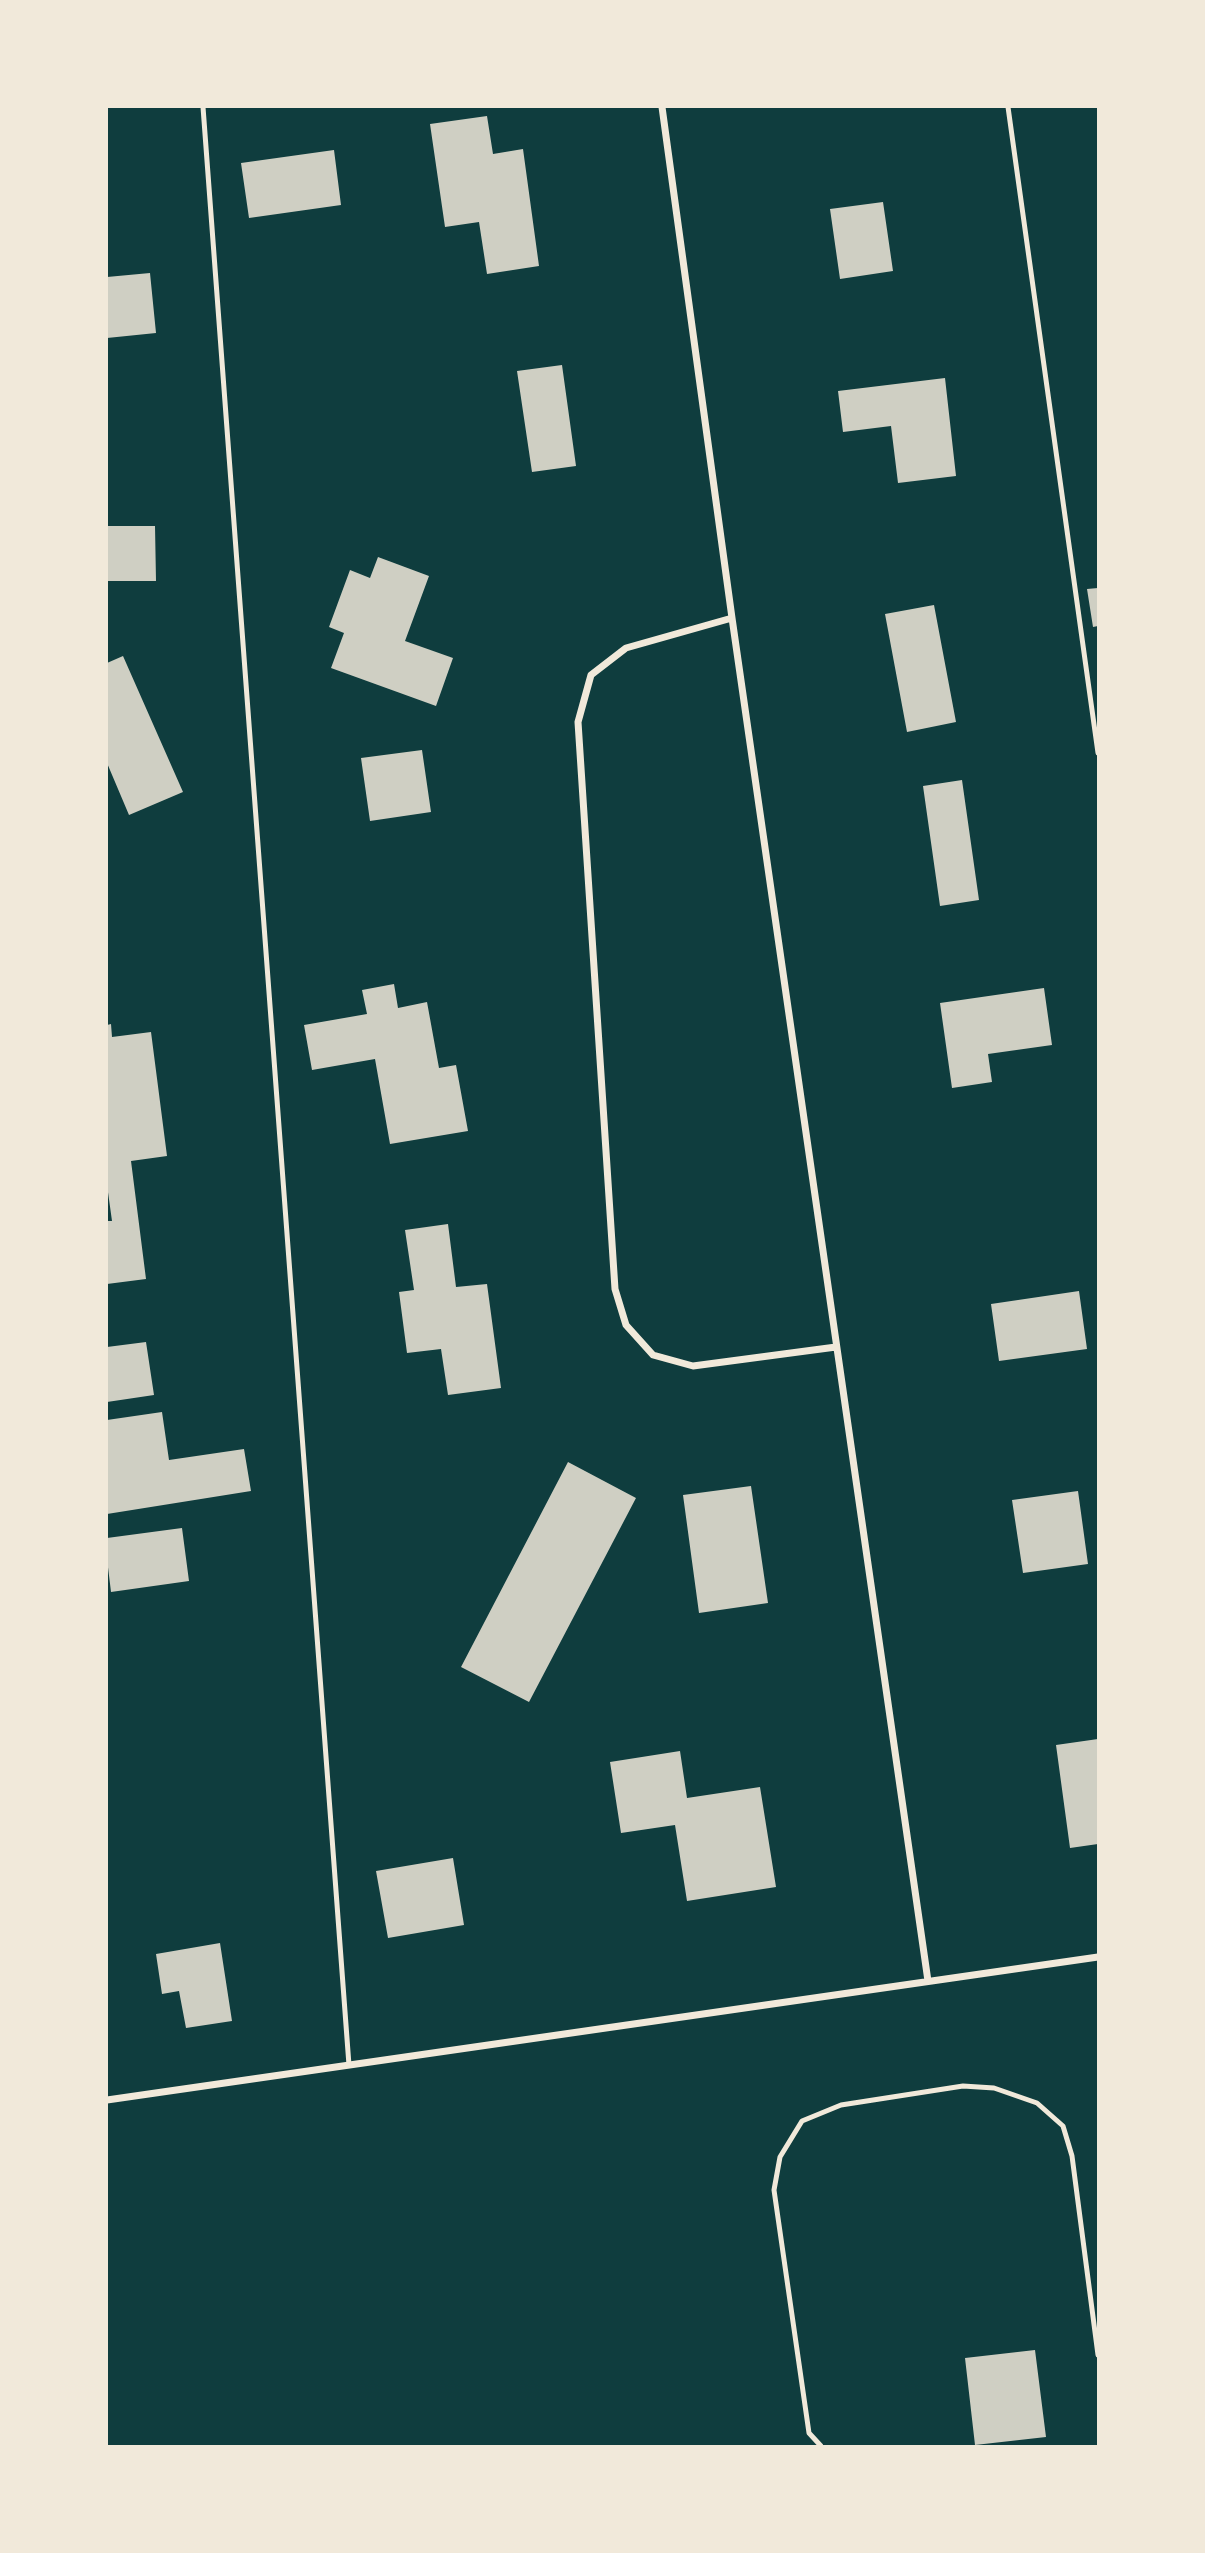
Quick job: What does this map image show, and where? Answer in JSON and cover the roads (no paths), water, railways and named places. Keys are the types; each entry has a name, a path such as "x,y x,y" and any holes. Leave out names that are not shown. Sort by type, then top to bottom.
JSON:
{"street":[{"path":"662,107 732,618 928,1981"},
{"path":"732,618 626,648 591,675 578,722 615,1289 626,1325 653,1355 693,1366 836,1347"},
{"path":"107,2100 1098,1956"}],"lane":[{"path":"204,107 349,2065"},
{"path":"1008,107 1098,753"},
{"path":"821,2446 809,2433 774,2190 780,2157 802,2121 841,2105 963,2086 995,2088 1037,2103 1063,2126 1072,2156 1098,2355"}]}
